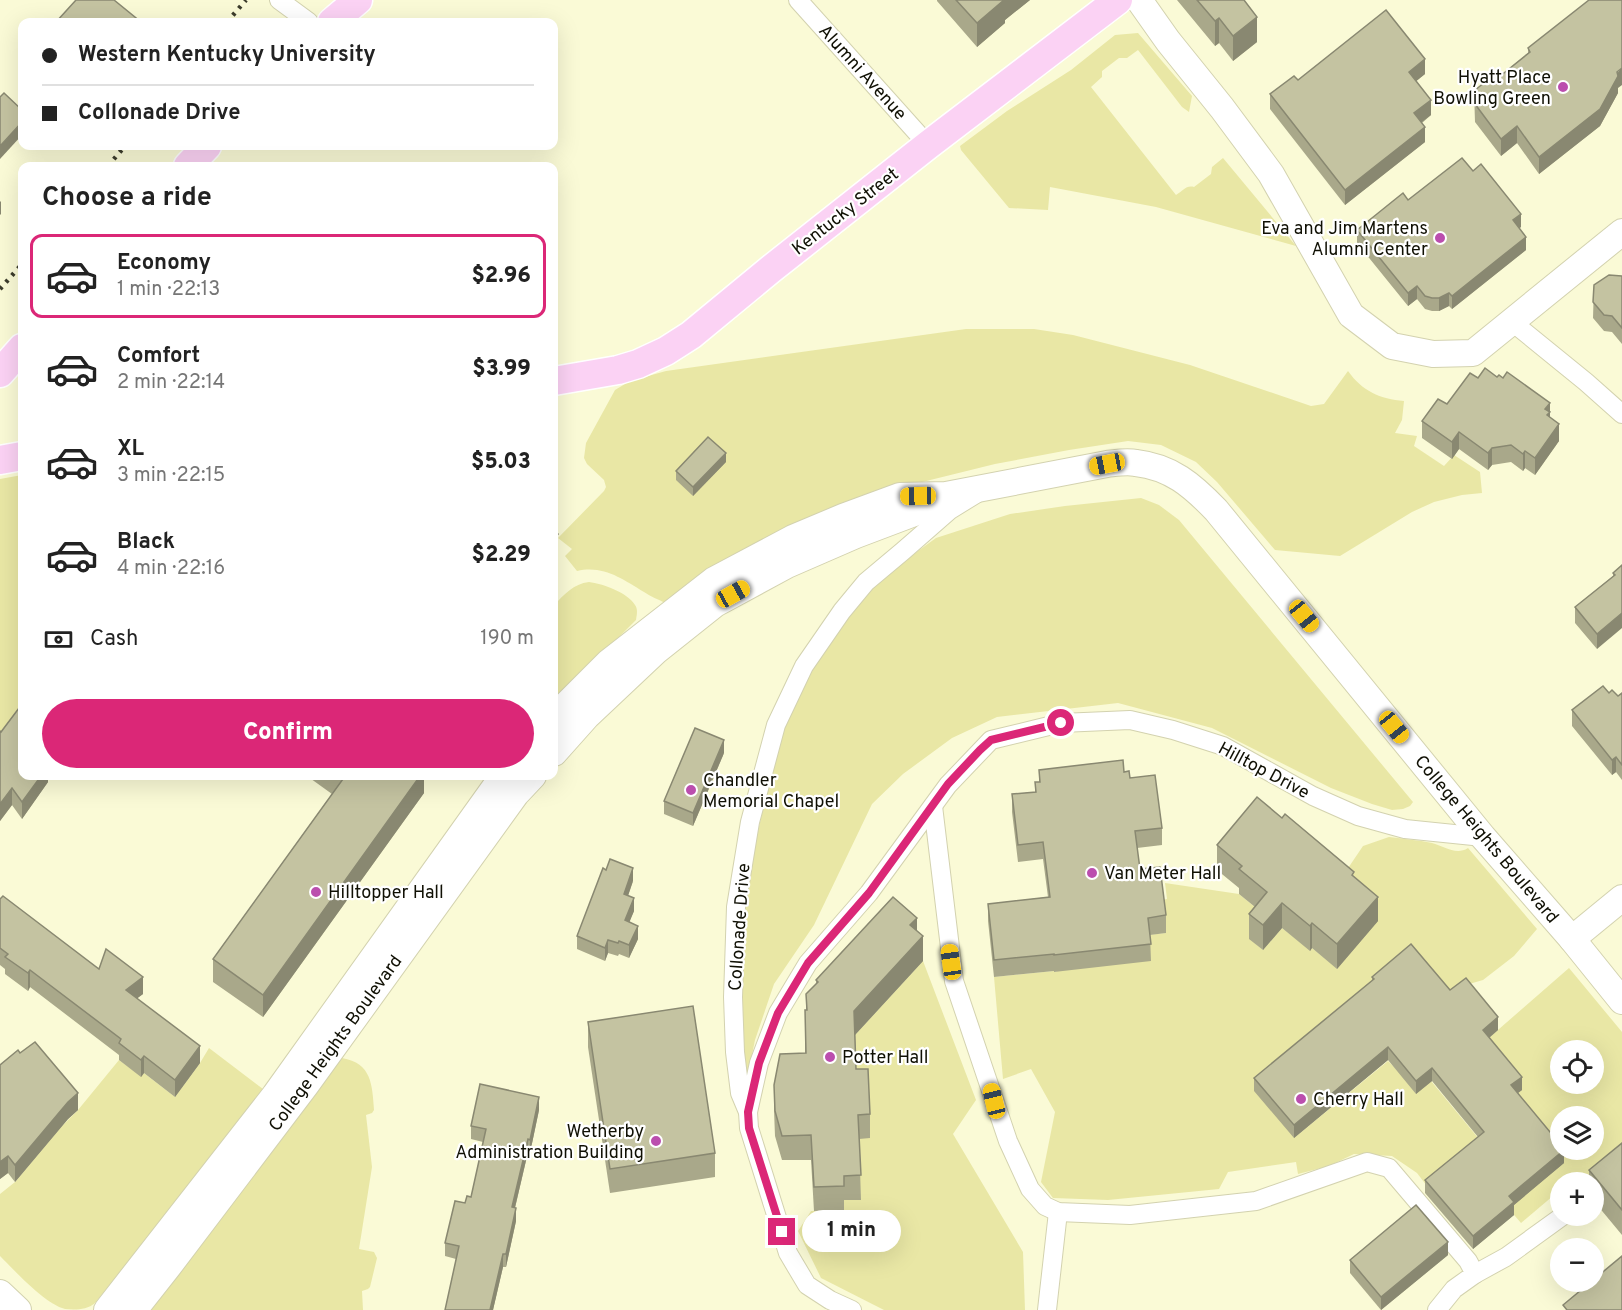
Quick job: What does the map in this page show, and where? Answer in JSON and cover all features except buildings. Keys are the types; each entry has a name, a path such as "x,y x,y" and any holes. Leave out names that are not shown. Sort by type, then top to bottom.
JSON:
{"main road":[{"path":"337,18 358,0"},
{"name":"Kentucky Street","path":"558,380 618,370 638,364 666,351 691,335 928,145 1118,0"},
{"path":"192,162 203,150"},
{"path":"0,373 18,353"},
{"path":"0,460 18,457"}],"street":[{"path":"279,0 304,18"},
{"name":"Alumni Avenue","path":"798,0 928,145"},
{"path":"1139,0 1271,174 1351,315 1392,346 1433,354 1473,353 1622,232"},
{"path":"1511,321 1622,414"},
{"name":"College Heights Boulevard","path":"558,713 609,662 714,580 793,538 843,517 900,496 946,495 1107,464 1134,462 1162,468 1194,487 1216,510 1483,837 1572,939 1622,1001"},
{"name":"Collonade Drive","path":"852,1310 830,1300 807,1285 788,1253 749,1128 748,1112 740,1093 735,1052 733,997 736,908 750,822 776,725 804,666 842,611 866,582 950,510 988,486"},
{"name":"College Heights Boulevard","path":"558,749 587,716 656,651 715,604 787,565 856,535 930,507 946,495"},
{"name":"Hilltop Drive","path":"748,1112 759,1063 778,1013 808,963 869,893 948,784 991,740 1061,723 1130,720 1173,730 1223,746 1313,796 1358,816 1405,829 1483,837"},
{"name":"College Heights Boulevard","path":"107,1310 274,1095 500,780"},
{"name":"College Heights Boulevard","path":"134,1310 292,1103 516,794 529,780"},
{"path":"933,806 954,981 1008,1141 1030,1189 1045,1206 1058,1212 1130,1215 1256,1202 1367,1162 1389,1168 1468,1261 1475,1274"},
{"path":"1572,939 1622,898"},
{"path":"1047,1310 1058,1212"},
{"path":"1437,1310 1454,1289 1506,1257 1550,1225"},
{"path":"0,1293 18,1310"}],"shaded area":[{"path":"1138,33 1192,96 1189,112 1182,107 1138,50 1127,58 1119,58 1102,71 1102,77 1091,87 1176,195 1187,188 1194,187 1211,174 1212,167 1223,158 1296,246 1156,207 1050,187 1048,210 1009,208 961,150 960,146 1007,111 1071,70 1115,35"},
{"path":"966,329 1034,329 1073,335 1190,365 1311,406 1324,404 1348,371 1359,384 1372,393 1404,401 1402,420 1395,433 1417,436 1414,446 1444,466 1454,455 1480,472 1482,493 1434,502 1412,512 1340,556 1275,550 1217,482 1196,462 1161,445 1128,441 995,464 906,486 665,603 612,574 596,570 577,571 565,556 572,549 558,538 606,487 604,480 587,464 584,458 586,443 615,390 630,381 666,371"},
{"path":"18,476 18,726 0,748 0,479"},
{"path":"1141,498 1159,505 1179,520 1413,802 1403,809 1392,810 1372,804 1331,788 1212,728 1118,703 997,717 952,738 903,774 872,804 814,925 774,984 755,1040 745,1090 739,995 746,884 778,743 812,664 868,587 936,538 1010,514"},
{"path":"589,582 608,587 626,596 636,607 636,620 558,698 558,601 574,587"},
{"path":"1389,837 1432,843 1454,851 1468,848 1537,929 1514,956 1483,980 1469,984 1294,1138 1388,1061 1396,1069 1431,1081 1484,1145 1430,1190 1417,1173 1392,1156 1354,1154 1329,1166 1298,1174 1296,1162 1228,1172 1219,1189 1108,1200 1053,1198 1041,1182 1055,1112 1031,1069 1003,1079 994,977 1055,972 1148,935 1166,933 1162,900 1167,899 1165,883 1239,894 1267,917 1249,938 1263,950 1282,928 1338,969 1338,883 1363,846"},
{"path":"923,961 976,1100 953,1134 1023,1252 1025,1310 884,1310 821,1278 798,1231 811,1211 844,1210 856,1094 854,1036"},
{"path":"1569,968 1622,1032 1622,1167 1604,1176 1604,1172 1550,1172 1550,1198 1521,1223 1509,1209 1483,1043"},
{"path":"209,1048 263,1089 95,1303 77,1309 57,1306 31,1286 0,1256 0,1194 15,1182 119,1060 141,1076 144,1073 175,1097"},
{"path":"342,1058 352,1061 365,1070 371,1084 374,1110 366,1115 372,1167 359,1249 374,1252 377,1258 370,1287 362,1291 363,1310 136,1310 334,1059"}],"railway":[{"path":"230,18 246,0"},
{"path":"111,162 122,150"},
{"path":"0,289 18,269"}],"place":[{"name":"Hyatt Place Bowling Green","path":"1563,87"},
{"name":"Eva and Jim Martens Alumni Center","path":"1440,238"},
{"name":"Chandler Memorial Chapel","path":"691,790"},
{"name":"Van Meter Hall","path":"1092,873"},
{"name":"Hilltopper Hall","path":"316,892"},
{"name":"Potter Hall","path":"830,1057"},
{"name":"Cherry Hall","path":"1301,1099"},
{"name":"Wetherby Administration Building","path":"656,1141"}],"route":[{"path":"782,1232 749,1128 748,1112 759,1063 778,1013 808,963 869,893 948,784 980,750 991,740 1061,723"}]}
